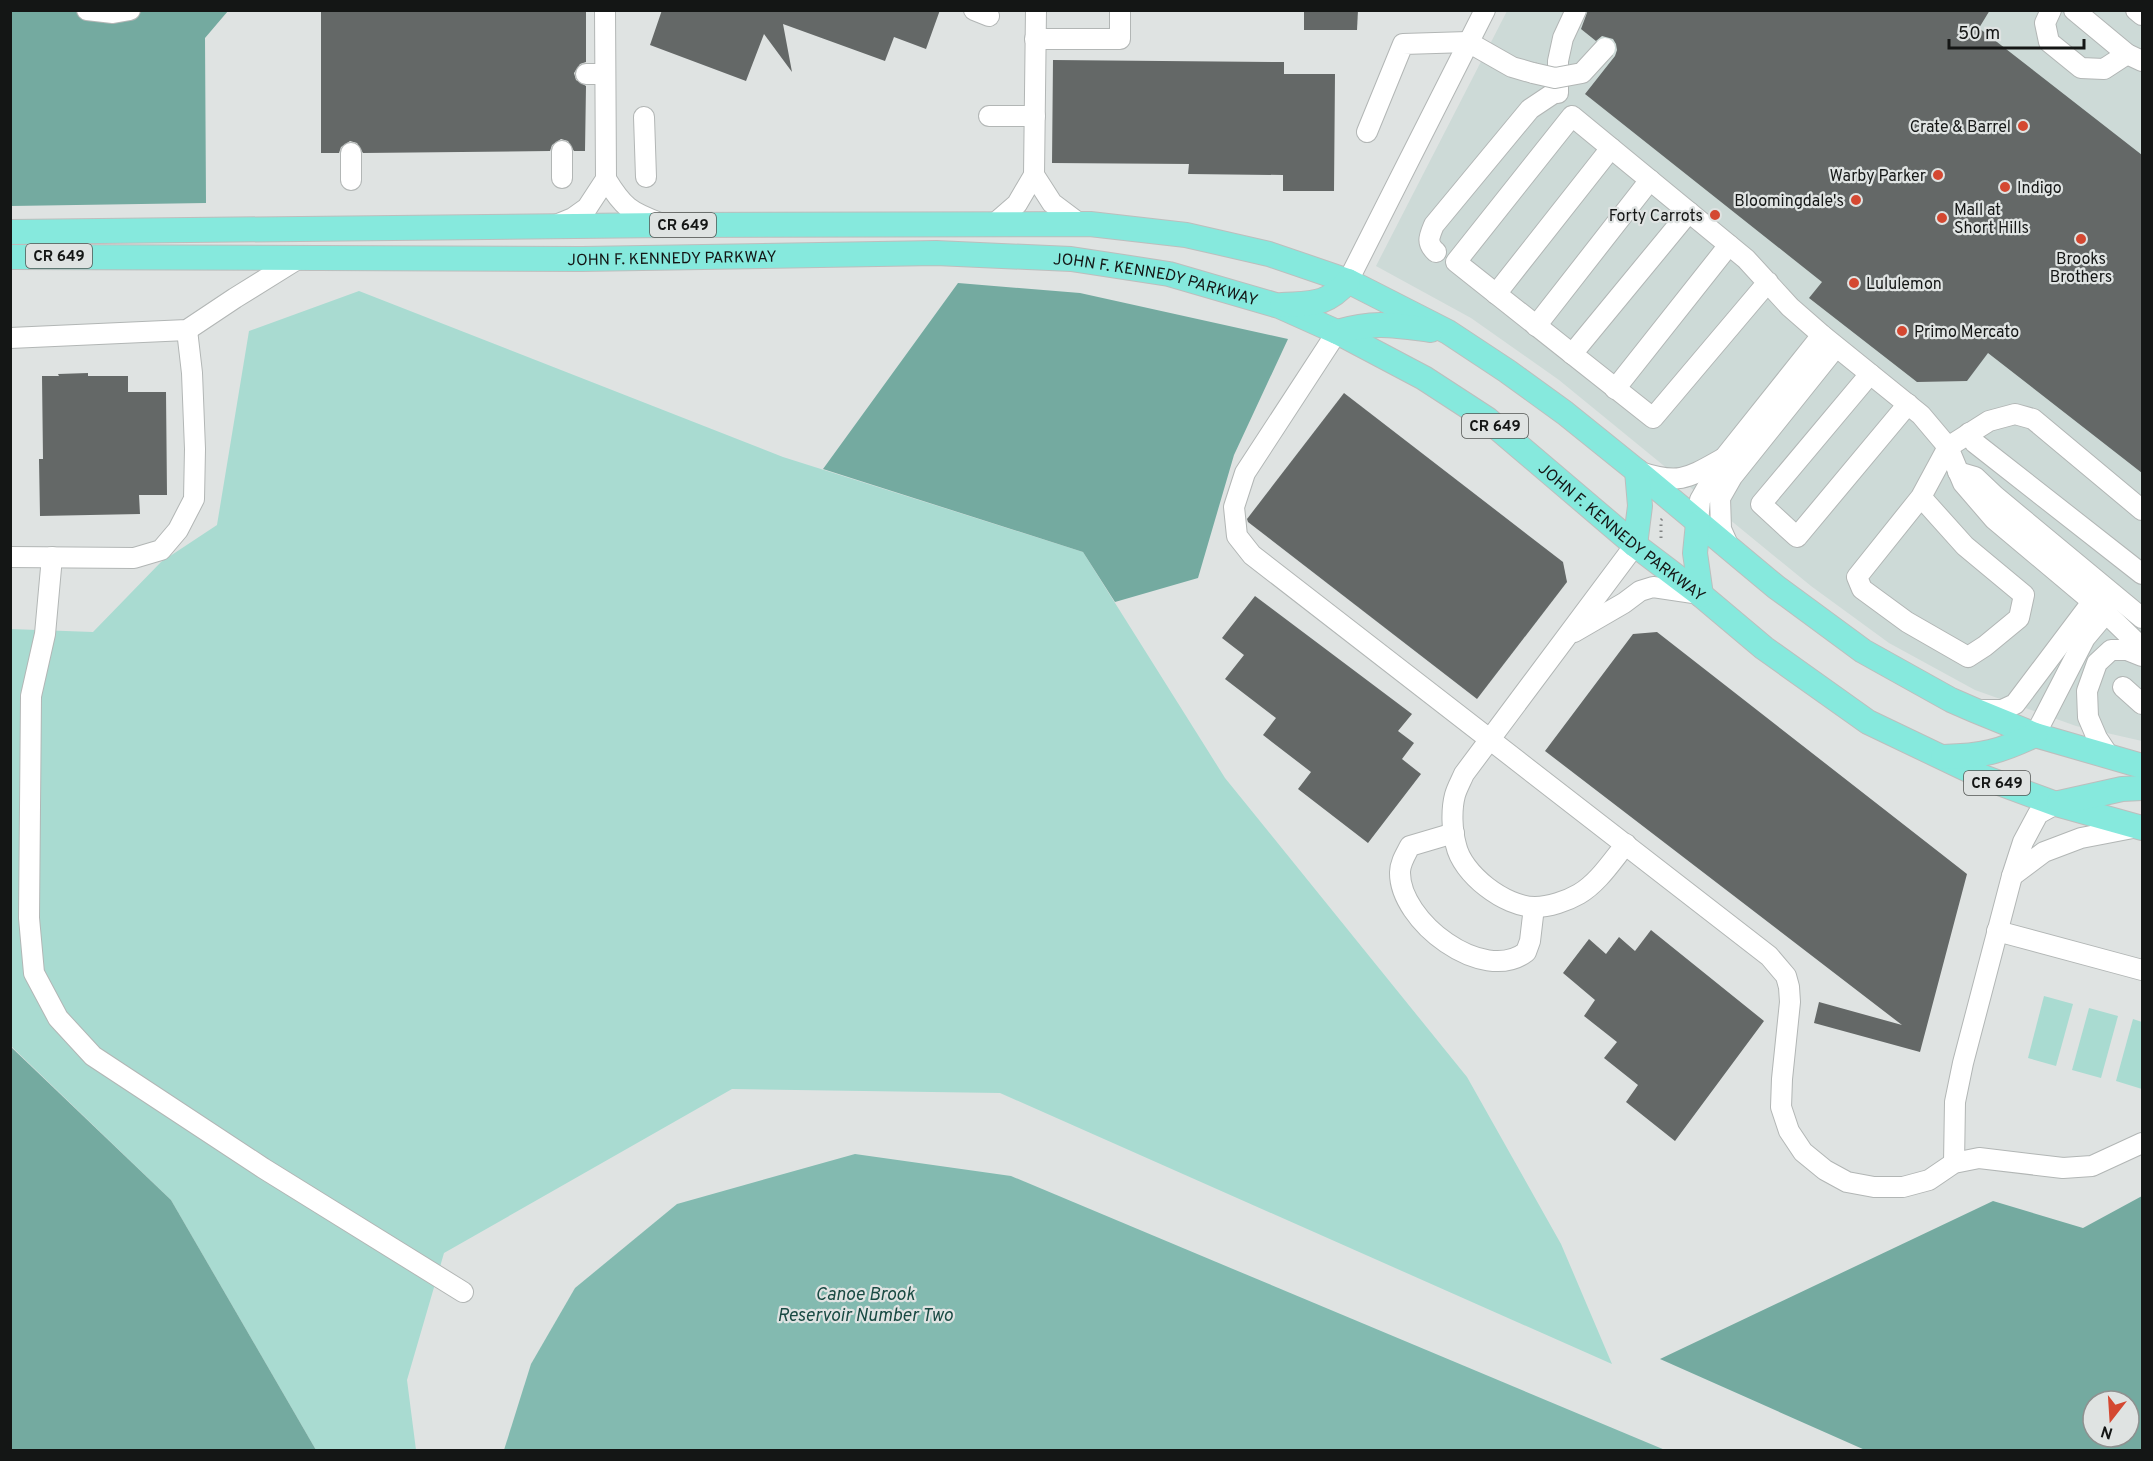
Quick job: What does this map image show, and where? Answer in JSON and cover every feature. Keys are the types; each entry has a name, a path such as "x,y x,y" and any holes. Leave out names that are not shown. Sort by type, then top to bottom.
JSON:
{"main road":[{"name":"JOHN F. KENNEDY PARKWAY","path":"10,232 665,225 1080,224 1186,235 1269,254 1348,281 1448,332 1507,371 1565,413 1776,587 1863,651 1951,700 1974,710 2035,735 2142,766"},
{"name":"JOHN F. KENNEDY PARKWAY","path":"10,257 582,259 936,253 1060,258 1169,274 1279,306 1337,332 1424,378 1487,419 1635,545 1701,595 1764,648 1868,722 1983,777 2056,804 2140,827"},
{"path":"1279,306 1321,302 1339,292 1348,281"},
{"path":"1337,332 1361,325 1377,324 1448,332"},
{"path":"1635,545 1640,506 1637,471"},
{"path":"1698,523 1695,553 1701,595"},
{"path":"1941,757 1973,756 2004,750 2035,735"},
{"path":"2056,804 2122,789 2142,788"}],"street":[{"path":"87,10 113,13 130,10"},
{"path":"605,10 596,74 606,179 618,198 628,208 638,215 665,225"},
{"path":"994,224 1017,204 1034,175 1036,10"},
{"path":"1035,39 1120,39 1120,10"},
{"path":"1348,281 1485,10"},
{"path":"1576,10 1563,38 1558,61 1557,91 1572,116 1746,259 1790,307 1921,415 1948,447 1963,483 1994,519 2099,608 2142,648"},
{"path":"2051,10 2045,23 2049,42 2081,68 2104,69 2135,58"},
{"path":"2074,10 2135,58"},
{"path":"2136,10 2142,15"},
{"path":"1367,132 1403,44 1468,42 1512,67 1555,78 1582,74 1605,48"},
{"path":"1436,252 1430,247 1428,239 1434,225 1530,109 1557,91"},
{"path":"989,116 1035,116"},
{"path":"1572,116 1456,262 1653,418 1768,282"},
{"path":"644,117 646,177"},
{"path":"1496,294 1611,148"},
{"path":"562,151 562,178"},
{"path":"351,153 351,180"},
{"path":"1034,175 1052,203 1080,224"},
{"path":"554,226 573,218 587,208 606,179"},
{"path":"1536,326 1650,180"},
{"path":"1572,354 1689,212"},
{"path":"1616,388 1729,245"},
{"path":"10,338 187,330 301,257"},
{"path":"10,557 134,558 161,550 178,530 194,500 193,384 187,330"},
{"path":"1337,332 1245,473 1234,507 1237,536 1252,555 1769,956 1786,976 1790,1002 1781,1107 1789,1131 1803,1152 1825,1170 1847,1182 1874,1187 1903,1186 1929,1180 1954,1163 1979,1158 2063,1168 2092,1166 2142,1143"},
{"path":"1698,523 1700,500 1724,458 1829,341"},
{"path":"1730,549 1722,529 1720,498 1732,477 1829,341"},
{"path":"1870,374 1761,504 1797,537 1908,404"},
{"path":"1921,497 1965,546 2024,595 2019,618 1968,657 1907,622 1862,590 1857,577 1921,497 1948,447 1989,421 2015,414 2033,419 2142,510"},
{"path":"1969,433 1975,443 2142,573"},
{"path":"1637,471 1672,480 1691,475 1724,458"},
{"path":"1959,472 1975,477 2142,618"},
{"path":"1626,844 1597,879 1579,894 1558,903 1534,907 1512,902 1492,892 1476,877 1456,848 1455,795 1464,774 1635,545"},
{"path":"52,557 45,634 31,696 29,918 33,973 58,1018 93,1056 263,1168 463,1292"},
{"path":"1567,637 1640,591 1653,587 1701,595"},
{"path":"1974,710 2002,710 2015,704 2112,593"},
{"path":"2035,735 2099,608"},
{"path":"2109,756 2088,717 2087,691 2097,663 2111,650 2127,650 2142,656"},
{"path":"2123,687 2142,704"},
{"path":"1954,1163 1955,1102 2012,876 2023,842 2038,814 2056,804"},
{"path":"2012,876 2044,852 2081,838 2140,827"},
{"path":"1454,833 1410,846 1400,872 1403,889 1410,904 1432,932 1453,948 1472,956 1493,962 1511,961 1526,952 1530,941 1534,907"},
{"path":"1997,931 2142,970"}],"path":[{"path":"1661,545 1661,520 1664,516"}],"shaded area":[{"path":"10,11 228,11 205,38 206,203 11,206"},
{"path":"1507,11 2142,11 2142,741 2076,726 1975,690 1889,643 1811,586 1559,380 1471,318 1376,266"},
{"path":"958,283 1080,293 1288,339 1234,455 1198,578 1115,602 1083,552 823,469"},
{"path":"359,291 783,457 1083,552 1225,778 1467,1077 1561,1244 1612,1364 1000,1093 732,1089 444,1253 407,1380 416,1450 316,1450 171,1200 11,1046 10,629 93,632 161,562 217,525 249,331"},
{"path":"2044,996 2073,1004 2056,1066 2028,1058"},
{"path":"2089,1008 2118,1016 2101,1078 2072,1070"},
{"path":"2133,1019 2142,1022 2142,1089 2116,1081"},
{"path":"10,1046 171,1200 316,1450 11,1450"},
{"path":"2142,1196 2142,1450 1865,1450 1660,1359 1993,1201 2083,1228"}],"water":[{"name":"Canoe Brook Reservoir Number Two","path":"855,1154 1011,1176 1665,1450 504,1450 531,1364 575,1288 677,1204"}],"building":[{"path":"321,10 586,10 586,62 580,64 574,73 576,80 586,86 585,151 574,151 568,141 561,139 552,145 550,151 363,153 357,143 350,141 341,147 339,153 321,153"},
{"path":"662,10 940,10 926,49 894,37 885,61 783,24 792,72 764,34 746,81 650,45"},
{"path":"1309,10 1358,10 1357,30 1304,30 1304,12"},
{"name":"Mall at Short Hills","path":"1588,10 1990,10 1979,28 2142,155 2142,473 1988,353 1967,381 1917,382 1809,298 1822,282 1585,94 1615,56 1617,50 1613,39 1602,36 1596,41 1581,29"},
{"path":"1053,60 1284,62 1284,74 1335,74 1334,191 1283,191 1283,175 1188,174 1189,164 1052,163"},
{"path":"88,373 88,376 128,376 128,392 166,392 167,495 139,495 140,514 40,516 39,459 43,459 42,376"},
{"path":"1344,393 1563,562 1567,582 1477,699 1248,522 1247,519"},
{"path":"1255,596 1412,714 1398,731 1414,743 1402,759 1421,774 1368,843 1298,789 1311,772 1263,735 1276,718 1225,679 1244,655 1222,638"},
{"path":"1657,632 1967,874 1920,1052 1814,1023 1819,1002 1902,1025 1545,751 1633,634"},
{"path":"1651,930 1764,1021 1675,1141 1626,1102 1638,1085 1604,1058 1617,1042 1584,1016 1595,1000 1563,973 1589,939 1606,954 1619,937 1635,951"}],"place":[{"name":"Crate & Barrel","path":"2023,126"},
{"name":"Warby Parker","path":"1938,175"},
{"name":"Indigo","path":"2005,187"},
{"name":"Bloomingdale's","path":"1856,200"},
{"name":"Forty Carrots","path":"1715,215"},
{"name":"Mall at Short Hills","path":"1942,218"},
{"name":"Brooks Brothers","path":"2081,239"},
{"name":"Lululemon","path":"1854,283"},
{"name":"Primo Mercato","path":"1902,331"}]}
